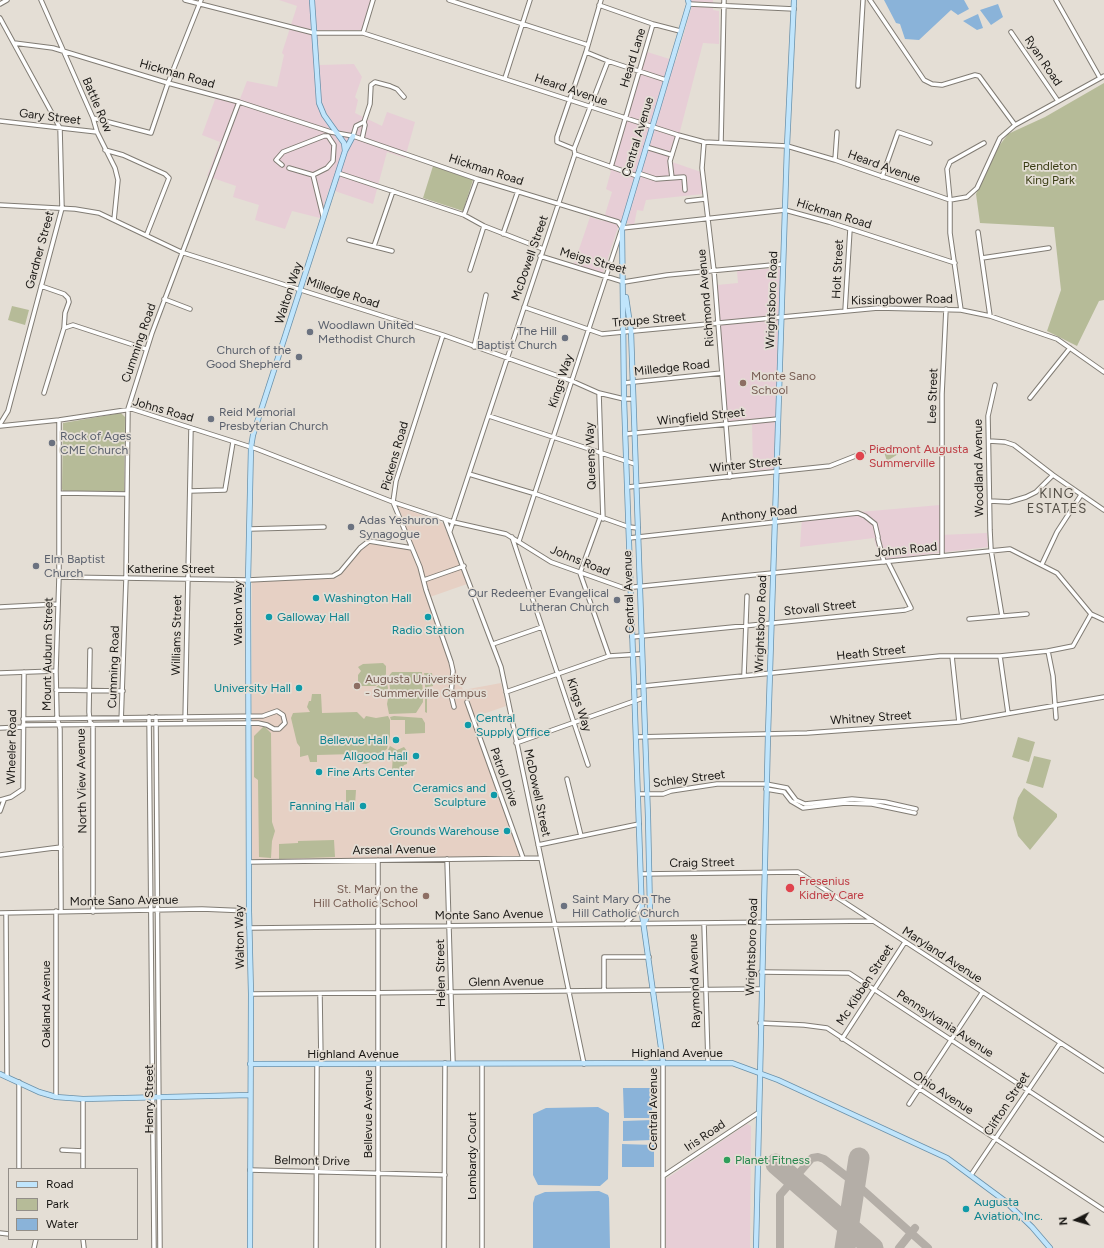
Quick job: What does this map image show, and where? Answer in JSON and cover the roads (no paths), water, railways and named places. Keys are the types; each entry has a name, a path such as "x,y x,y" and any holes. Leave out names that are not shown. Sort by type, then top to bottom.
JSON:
{"main road":[{"path":"312,0 319,103 324,115 344,142 345,151"},
{"name":"Wrightsboro Road","path":"756,1248 766,787 787,146 794,0"},
{"name":"Central Avenue","path":"663,1062 652,990 642,902 624,399 624,282 622,228 637,174 653,127 688,2"},
{"name":"Walton Way","path":"250,1248 251,994 249,928 248,580 251,447 253,435 345,151 353,136"},
{"name":"Central Avenue","path":"624,282 631,331 635,486 638,528 647,794 650,913 644,924"},
{"name":"Highland Avenue","path":"250,1064 378,1065 445,1063 732,1063 759,1072 947,1158 1005,1201 1032,1227 1050,1248"},
{"path":"0,1074 39,1092 56,1097 83,1098 250,1095"}],"street":[{"path":"0,4 7,0"},
{"name":"Battle Row","path":"41,0 93,118 97,132 115,168 118,180 114,220"},
{"name":"Heard Avenue","path":"185,0 200,2 314,33 363,33 678,135 704,142 787,146 835,160 950,200"},
{"path":"363,33 373,0"},
{"path":"449,0 588,45"},
{"path":"505,78 530,0"},
{"path":"574,149 557,142 557,137 586,52 601,0"},
{"path":"721,143 724,0"},
{"path":"858,86 864,0"},
{"path":"870,0 918,74 924,80 932,84 942,85 975,75 979,76 1015,125"},
{"path":"1056,0 1100,78"},
{"path":"168,82 200,2"},
{"path":"688,2 794,9"},
{"path":"599,5 653,24 680,31"},
{"name":"Gardner Street","path":"0,18 60,128 62,208 8,411 0,425"},
{"name":"Heard Lane","path":"611,167 653,24"},
{"name":"Ryan Road","path":"1011,32 1058,101"},
{"name":"Hickman Road","path":"14,43 53,48 239,102 331,132 353,136 477,178 618,222 622,228 785,210 850,229 955,263"},
{"path":"586,52 608,61 666,80"},
{"path":"608,61 574,149 575,154 611,167 656,179 684,177 685,190"},
{"path":"950,200 967,197 977,188 997,142 1015,125 1104,76"},
{"name":"Gary Street","path":"93,118 150,133 168,82"},
{"path":"362,139 365,125 364,122 370,104 372,86 375,82 397,89 404,97"},
{"name":"Cumming Road","path":"122,724 126,579 128,409 146,349 164,299 239,102"},
{"name":"Gary Street","path":"0,121 97,132"},
{"path":"353,136 356,126 364,122"},
{"path":"282,165 276,160 283,152 324,136 328,136 331,132"},
{"path":"835,160 837,132"},
{"path":"882,177 898,132 930,143"},
{"path":"672,178 670,161 678,135"},
{"path":"290,168 313,175 327,168 332,161 334,145 328,136"},
{"name":"Richmond Avenue","path":"704,142 702,168 714,271 730,477"},
{"path":"961,310 950,233 950,200 947,166 950,162 984,143"},
{"path":"646,147 672,155"},
{"path":"105,150 123,155 169,178 147,234"},
{"name":"McDowell Street","path":"450,531 575,154"},
{"name":"Meigs Street","path":"338,173 464,215 484,226 543,249"},
{"path":"313,175 324,218"},
{"path":"464,215 477,178"},
{"path":"374,246 393,191"},
{"path":"503,234 518,191"},
{"path":"687,202 706,199"},
{"name":"Milledge Road","path":"0,205 62,208 99,213 147,234 181,252 443,335 572,381 599,393 624,399 632,399"},
{"path":"470,270 484,226"},
{"name":"Kings Way","path":"519,541 536,494 588,328 622,228"},
{"name":"Holt Street","path":"846,311 850,229"},
{"path":"978,232 990,316"},
{"path":"349,240 392,251"},
{"path":"982,258 1048,248"},
{"name":"Meigs Street","path":"540,256 624,282 667,275 783,264"},
{"path":"41,286 68,298 64,328 44,393"},
{"path":"474,347 486,295"},
{"path":"164,299 190,309"},
{"name":"Troupe Street","path":"524,307 602,334 782,317"},
{"name":"Kissingbower Road","path":"782,317 878,308 961,310 990,316 1057,339 1104,372"},
{"name":"Lee Street","path":"942,556 942,394 946,309"},
{"path":"64,328 73,325 146,349"},
{"name":"Pickens Road","path":"424,580 393,502 396,482 443,335"},
{"path":"1030,398 1070,348"},
{"name":"Milledge Road","path":"624,383 722,373"},
{"name":"Woodland Avenue","path":"995,385 988,416 991,550 1002,616"},
{"name":"Queens Way","path":"580,573 601,518 599,393"},
{"name":"Johns Road","path":"0,425 59,420 128,409 251,447 393,502 445,520 512,537 551,562 617,586 639,587 991,550 1010,550 1042,564 1057,573 1091,614 1104,620"},
{"path":"489,416 635,464"},
{"name":"Wingfield Street","path":"626,434 778,419"},
{"name":"Mount Auburn Street","path":"58,911 60,847 60,725 57,718 56,671 59,577 59,420"},
{"name":"Williams Street","path":"185,723 191,428"},
{"path":"989,441 1005,442 1014,445 1052,475 1104,510"},
{"path":"190,491 225,490 233,442"},
{"name":"Winter Street","path":"628,487 830,466 863,453"},
{"path":"469,474 536,494 629,527 638,528"},
{"path":"990,502 1009,502 1026,497 1036,492 1052,475"},
{"path":"60,493 127,494"},
{"path":"1042,564 1057,532 1081,495"},
{"name":"Anthony Road","path":"629,538 858,513 865,516 875,524 886,562"},
{"name":"McDowell Street","path":"445,520 493,644 506,692 584,1064"},
{"path":"250,529 324,527"},
{"name":"Kings Way","path":"512,537 559,674 588,765"},
{"name":"Katherine Street","path":"59,577 248,580 333,576 340,572 360,548 369,541 412,548"},
{"name":"Stovall Street","path":"632,637 905,610 911,608 886,562"},
{"path":"454,707 451,695 453,671 424,580 464,566"},
{"path":"580,573 609,656"},
{"path":"744,675 747,596"},
{"path":"0,607 58,604"},
{"path":"969,619 1027,614"},
{"name":"Heath Street","path":"634,687 940,656 1000,656 1048,651 1073,646 1091,614"},
{"path":"493,644 542,627"},
{"name":"North View Avenue","path":"90,650 90,722 93,725 93,912"},
{"path":"1048,651 1053,676 1056,718"},
{"path":"506,692 609,656 642,654"},
{"path":"952,656 959,722"},
{"path":"1000,656 1008,713"},
{"path":"0,673 56,671"},
{"name":"Wheeler Road","path":"0,811 2,800 23,789 24,672"},
{"path":"56,690 123,691"},
{"name":"Whitney Street","path":"636,737 768,734 959,722 1104,697"},
{"path":"516,743 643,698"},
{"name":"Patrol Drive","path":"467,702 523,858"},
{"path":"0,728 60,725 248,723 264,724 274,729 279,729 285,723 283,714 277,711 263,716 23,718"},
{"path":"214,716 214,723"},
{"name":"Henry Street","path":"149,717 154,1248"},
{"name":"Henry Street","path":"156,717 160,1248"},
{"path":"567,779 581,836"},
{"name":"Schley Street","path":"638,794 663,794 717,784 787,788 796,800 806,804 852,799 884,802 916,811"},
{"path":"150,789 157,789"},
{"path":"538,845 639,824"},
{"path":"150,833 157,833"},
{"path":"0,855 60,847"},
{"name":"Arsenal Avenue","path":"249,862 540,858"},
{"name":"Helen Street","path":"447,859 454,1063"},
{"name":"Bellevue Avenue","path":"378,860 378,1248"},
{"name":"Craig Street","path":"641,874 764,872"},
{"name":"Maryland Avenue","path":"764,872 798,872 1104,1072"},
{"path":"625,924 636,913 642,902 650,902"},
{"name":"Monte Sano Avenue","path":"0,913 58,911 249,911"},
{"name":"Oakland Avenue","path":"56,1097 58,911"},
{"path":"6,913 7,1077"},
{"name":"Monte Sano Avenue","path":"249,928 873,921"},
{"name":"Raymond Avenue","path":"704,923 708,1062"},
{"name":"Mc Kibben Street","path":"842,1039 905,942"},
{"path":"151,957 158,957"},
{"path":"604,990 604,957 649,958"},
{"name":"Pennsylvania Avenue","path":"761,972 849,973 1104,1140"},
{"name":"Glenn Avenue","path":"251,994 761,989"},
{"path":"909,1104 950,1039 982,993"},
{"path":"316,1248 320,994"},
{"path":"151,997 158,997"},
{"name":"Ohio Avenue","path":"760,1023 827,1028 1104,1210"},
{"path":"151,1030 158,1030"},
{"name":"Clifton Street","path":"971,1175 1060,1043"},
{"name":"Central Avenue","path":"663,1062 664,1248"},
{"path":"444,1248 445,1063"},
{"name":"Lombardy Court","path":"482,1064 482,1248"},
{"path":"19,1082 19,1168"},
{"path":"83,1098 83,1168"},
{"name":"Iris Road","path":"663,1176 758,1113"},
{"path":"62,1150 83,1151"},
{"path":"153,1167 159,1167"},
{"name":"Belmont Drive","path":"250,1170 445,1174"},
{"path":"154,1240 160,1240"}],"water":[{"path":"884,0 964,0 969,9 958,15 951,10 919,40 905,39 900,24 896,23"},
{"path":"998,4 1003,17 991,25 980,10"},
{"path":"978,14 983,28 977,30 963,21"},
{"path":"623,1088 656,1088 656,1103 652,1103 652,1118 624,1118"},
{"path":"598,1107 609,1113 608,1179 600,1186 538,1185 533,1175 533,1114 546,1108"},
{"path":"653,1120 653,1140 623,1141 623,1121"},
{"path":"622,1144 654,1145 654,1167 622,1167"},
{"path":"599,1191 608,1195 609,1198 610,1248 533,1248 533,1203 535,1196 545,1192"}],"place":[{"name":"Woodlawn United Methodist Church","path":"310,332"},
{"name":"The Hill Baptist Church","path":"565,338"},
{"name":"Church of the Good Shepherd","path":"299,357"},
{"name":"Monte Sano School","path":"743,383"},
{"name":"Reid Memorial Presbyterian Church","path":"211,419"},
{"name":"Rock of Ages CME Church","path":"52,443"},
{"name":"Piedmont Augusta Summerville","path":"860,456"},
{"name":"Adas Yeshuron Synagogue","path":"351,527"},
{"name":"Elm Baptist Church","path":"36,566"},
{"name":"Washington Hall","path":"316,598"},
{"name":"Our Redeemer Evangelical Lutheran Church","path":"617,600"},
{"name":"Galloway Hall","path":"269,617"},
{"name":"Radio Station","path":"428,617"},
{"name":"Augusta University - Summerville Campus","path":"357,686"},
{"name":"University Hall","path":"299,688"},
{"name":"Central Supply Office","path":"468,725"},
{"name":"Bellevue Hall","path":"396,740"},
{"name":"Allgood Hall","path":"416,756"},
{"name":"Fine Arts Center","path":"319,772"},
{"name":"Ceramics and Sculpture","path":"494,795"},
{"name":"Fanning Hall","path":"363,806"},
{"name":"Grounds Warehouse","path":"507,831"},
{"name":"Fresenius Kidney Care","path":"790,888"},
{"name":"St. Mary on the Hill Catholic School","path":"426,896"},
{"name":"Saint Mary On The Hill Catholic Church","path":"564,906"},
{"name":"Planet Fitness","path":"727,1160"},
{"name":"Augusta Aviation, Inc.","path":"966,1209"}],"district":[{"name":"KING ESTATES","path":"1057,502"}],"park label":[{"name":"Pendleton King Park","path":"1050,173"}]}
